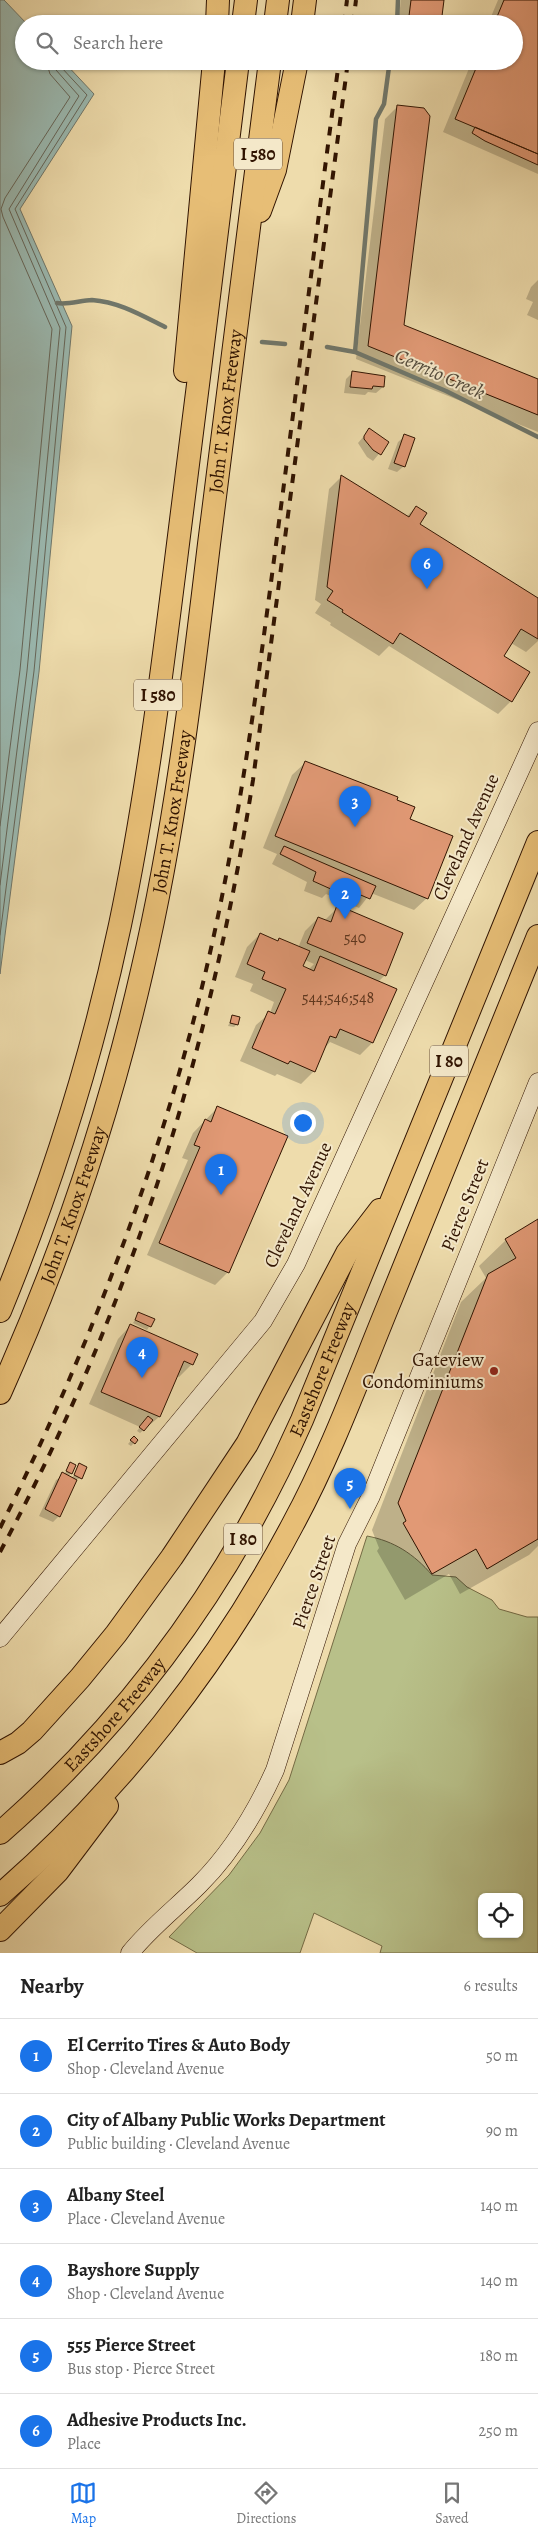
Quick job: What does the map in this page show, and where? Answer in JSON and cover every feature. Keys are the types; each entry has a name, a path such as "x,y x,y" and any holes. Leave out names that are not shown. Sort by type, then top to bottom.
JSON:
{"highway":[{"path":"217,15 218,0"},
{"path":"244,15 246,0"},
{"path":"276,15 278,0"},
{"path":"303,15 305,0"},
{"path":"186,477 177,452 213,70"},
{"name":"John T. Knox Freeway","path":"0,1311 37,1215 66,1125 88,1054 120,925 148,766 237,70"},
{"name":"John T. Knox Freeway","path":"0,1392 50,1271 85,1173 123,1047 149,942 168,842 186,726 269,70"},
{"path":"246,248 272,180 295,70"},
{"name":"Eastshore Freeway","path":"0,1833 70,1767 133,1697 178,1638 228,1564 260,1507 289,1450 398,1188 538,842"},
{"name":"Eastshore Freeway","path":"0,1895 59,1840 147,1744 188,1691 252,1597 309,1495 538,936"},
{"path":"0,1754 18,1743 32,1731 110,1641 216,1494 248,1444 347,1253 398,1188"},
{"path":"0,1930 75,1851 188,1691"},
{"path":"0,1745 16,1741 32,1731"}],"street":[{"name":"Cleveland Avenue","path":"0,1638 263,1321 296,1264 538,731"},
{"name":"Pierce Street","path":"130,1953 200,1885 222,1859 261,1801 275,1770 347,1544 371,1496 538,1082"}],"green space":[{"path":"367,1536 395,1545 411,1555 432,1575 456,1577 467,1587 492,1600 499,1609 527,1617 538,1617 538,1953 380,1953 382,1946 314,1913 300,1953 197,1953 169,1937 229,1875 260,1833 289,1780"}],"water":[{"path":"0,0 4,0 18,15 15,15 15,70 71,70 94,94 20,209 72,326 39,672 0,974"}],"building":[{"path":"411,0 444,0 442,15 409,15"},
{"path":"504,0 538,0 538,154 455,119 475,70 523,70 523,15 498,15"},
{"path":"397,105 424,108 430,116 404,325 538,379 538,415 368,346"},
{"path":"475,127 538,154 538,165 485,141 472,133"},
{"path":"352,371 385,376 384,387 373,386 372,389 350,387"},
{"path":"369,428 389,442 381,455 373,450 364,439"},
{"path":"404,434 415,438 405,467 394,463"},
{"path":"341,475 409,517 416,506 427,513 420,524 538,598 538,639 521,629 504,656 530,672 512,702 400,633 393,644 342,612 343,610 327,600 333,591 327,587"},
{"path":"305,761 398,797 397,800 415,807 410,819 453,836 428,899 275,836"},
{"path":"284,846 376,886 370,899 335,884 333,890 313,881 316,872 280,854"},
{"path":"337,905 403,933 386,976 307,943 318,917 331,922"},
{"path":"260,933 278,941 279,938 310,951 303,966 314,971 320,956 397,989 373,1043 340,1029 336,1038 330,1036 315,1072 290,1061 288,1064 252,1048 268,1011 275,1014 286,989 262,979 265,972 247,964"},
{"path":"232,1015 240,1017 238,1025 230,1023"},
{"path":"217,1106 288,1136 229,1273 159,1243 200,1147 194,1145 205,1119 211,1122"},
{"name":"Gateview Condominiums","path":"538,1219 538,1539 487,1569 476,1549 432,1574 403,1523 406,1521 398,1503 488,1274 516,1258 505,1239"},
{"path":"138,1312 155,1319 151,1327 135,1320"},
{"path":"130,1324 198,1354 193,1365 184,1361 160,1417 101,1392"},
{"path":"148,1416 153,1420 144,1431 139,1427"},
{"path":"134,1436 138,1440 135,1444 130,1440"},
{"path":"70,1462 76,1465 72,1474 66,1471"},
{"path":"79,1463 87,1467 82,1479 74,1475"},
{"path":"62,1472 77,1480 60,1517 45,1509"}],"waterway":[{"path":"397,15 398,0"},
{"path":"355,352 376,119 384,104 389,70"},
{"name":"Cerrito Creek","path":"57,303 102,301 130,310 165,327"},
{"name":"Cerrito Creek","path":"262,342 285,344"},
{"name":"Cerrito Creek","path":"327,347 355,352 446,391 538,437"}],"railway":[{"path":"345,15 347,0"},
{"path":"354,15 356,0"},
{"path":"0,1528 90,1331 141,1195 184,1057 215,931 254,707 338,70"},
{"path":"0,1552 47,1460 89,1367 126,1272 160,1177 189,1080 214,981 235,882 253,780 347,70"}],"place":[{"name":"Adhesive Products Inc.","path":"427,589"},
{"name":"Albany Steel","path":"355,827"},
{"name":"City of Albany Public Works Department","path":"345,919"},
{"name":"El Cerrito Tires & Auto Body","path":"221,1195"},
{"name":"Gateview Condominiums","path":"494,1371"},
{"name":"Bayshore Supply","path":"142,1378"},
{"name":"555 Pierce Street","path":"350,1509"}]}
